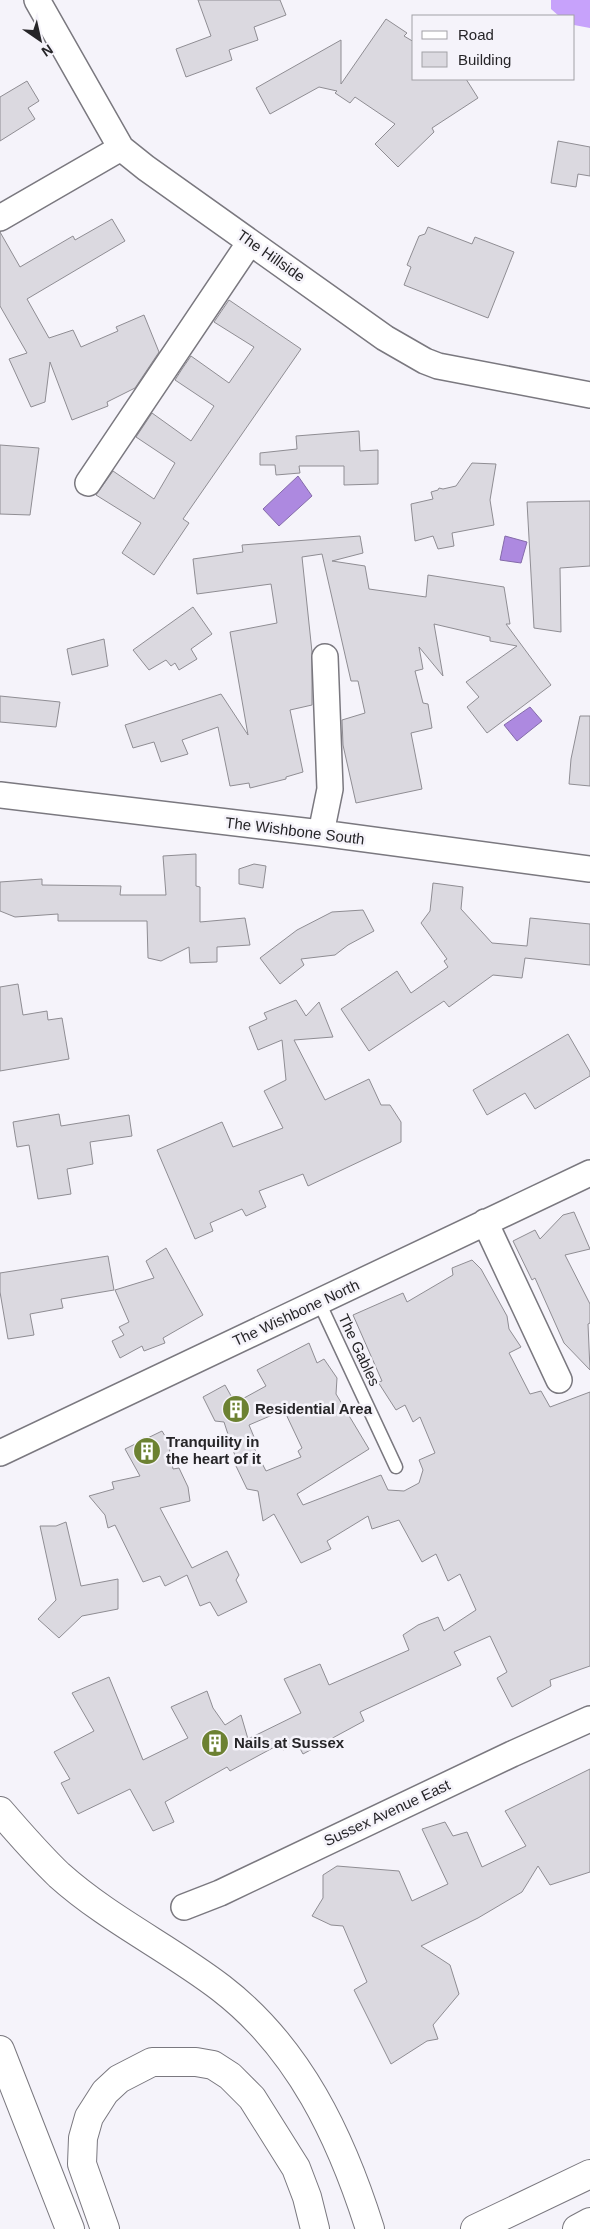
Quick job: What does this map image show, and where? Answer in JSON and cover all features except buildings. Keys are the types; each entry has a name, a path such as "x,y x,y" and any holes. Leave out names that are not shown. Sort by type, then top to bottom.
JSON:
{"main road":[{"path":"0,1811 27,1843 60,1876 122,1922 222,1989 261,2025 283,2049 309,2086 326,2117 362,2202 370,2229"},
{"path":"0,2050 70,2229"},
{"path":"104,2229 82,2164 83,2138 89,2117 105,2092 119,2079 152,2062 196,2062 213,2066 230,2076 252,2098 296,2168 307,2197 315,2229"},
{"path":"474,2229 590,2174"},
{"path":"577,2229 590,2222"}],"street":[{"name":"The Hillside","path":"37,0 121,148 146,168 385,338 425,361 458,371 590,395"},
{"path":"0,218 121,148"},
{"path":"88,483 250,242"},
{"path":"321,834 330,789 325,657"},
{"name":"The Wishbone South","path":"0,795 590,869"},
{"name":"The Wishbone North","path":"0,1453 590,1173"},
{"path":"485,1222 559,1380"},
{"name":"Sussex Avenue East","path":"184,1907 234,1887 512,1754 590,1719"}],"lane":[{"name":"The Gables","path":"319,1302 396,1467"}],"shaded area":[{"path":"551,0 590,0 590,28 575,25 575,15 558,15 551,9"},
{"path":"298,476 312,496 279,526 263,509"},
{"path":"505,536 527,542 521,563 500,560"},
{"path":"530,707 542,721 517,741 504,725"}],"place":[{"name":"Residential Area","path":"236,1409"},
{"name":"Tranquility in the heart of it","path":"147,1451"},
{"name":"Nails at Sussex","path":"215,1743"}]}
